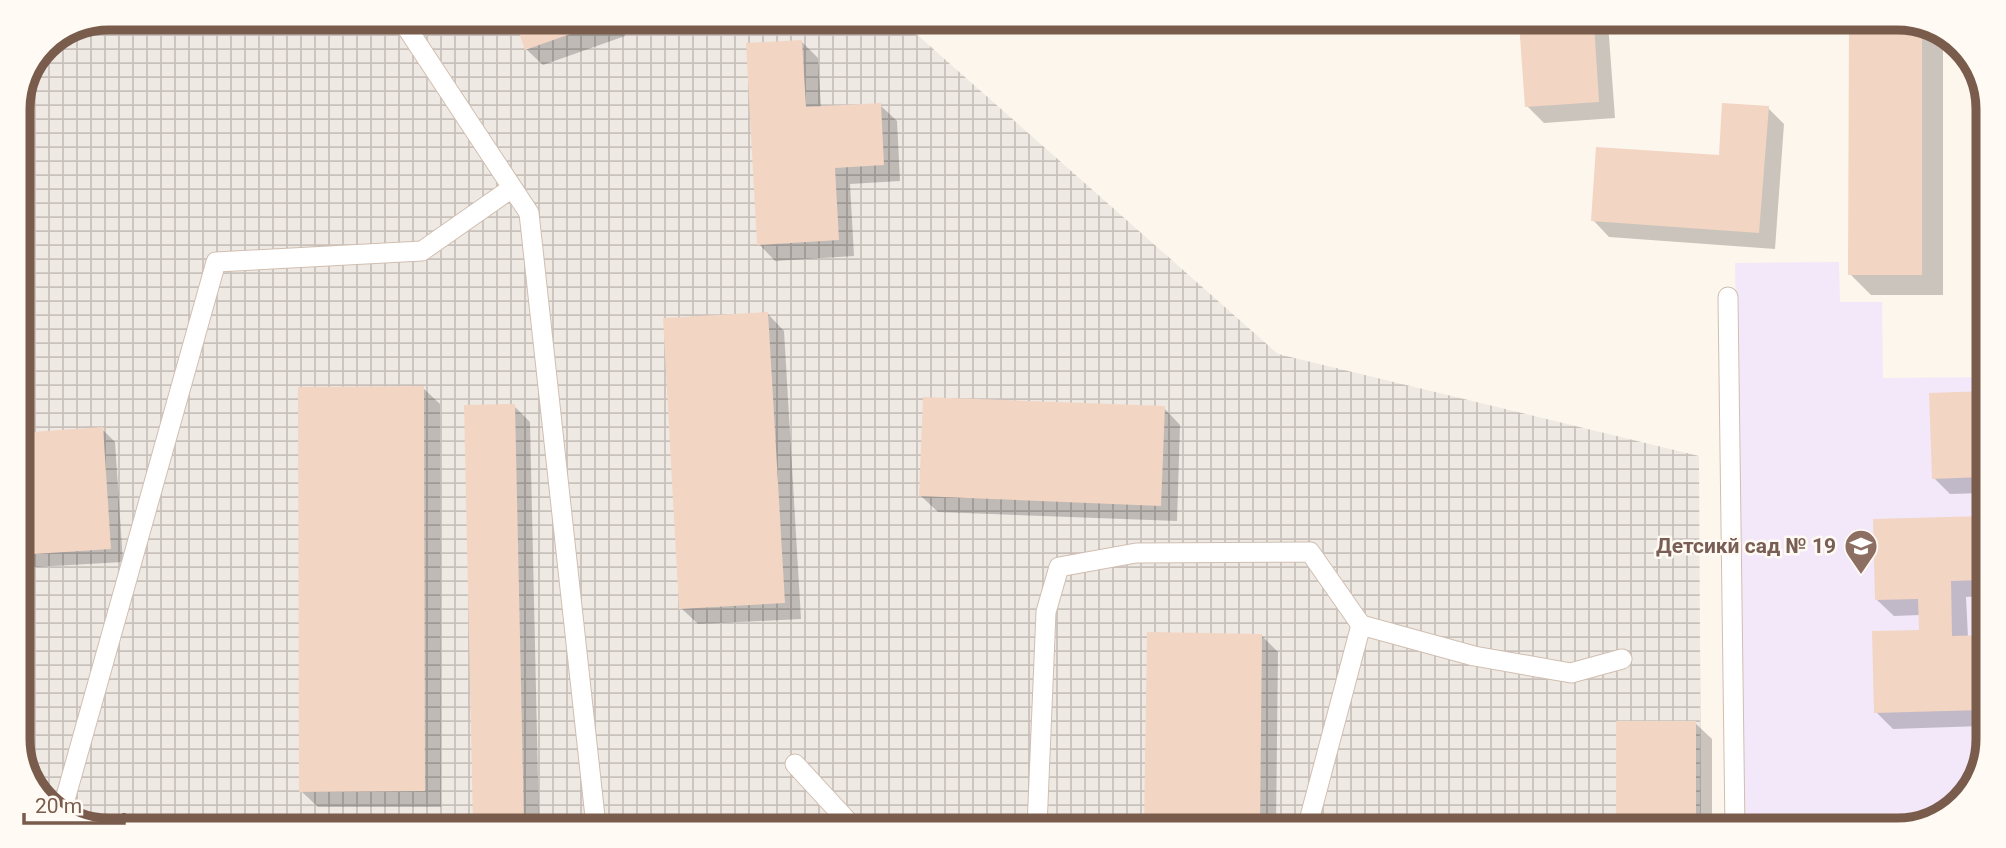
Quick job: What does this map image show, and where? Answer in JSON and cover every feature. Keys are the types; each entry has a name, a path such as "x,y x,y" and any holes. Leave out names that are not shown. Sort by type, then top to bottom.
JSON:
{"lane":[{"path":"408,30 529,213 595,818"},
{"path":"64,804 216,262 422,251 512,188"},
{"path":"1728,297 1735,818"},
{"path":"1037,818 1046,612 1059,567 1136,553 1310,552 1361,625 1474,656 1571,673 1622,659"},
{"path":"1310,818 1361,625"},
{"path":"795,764 845,818"}],"shaded area":[{"path":"912,30 1278,354 1699,456 1701,818 93,817 69,808 46,787 36,770 30,745 32,88 46,61 57,49 69,40 93,31"},
{"name":"Детсикй сад № 19","path":"1839,262 1840,302 1882,302 1883,378 1976,377 1975,755 1966,779 1949,799 1918,816 1743,818 1735,263"}],"building":[{"path":"518,30 582,30 525,50"},
{"path":"1520,30 1594,30 1599,102 1525,107"},
{"path":"1849,30 1913,31 1922,34 1922,275 1848,275"},
{"path":"802,40 806,107 881,103 884,165 835,168 839,240 757,245 746,43"},
{"path":"1722,103 1769,106 1759,233 1591,221 1596,147 1719,155"},
{"path":"768,312 785,603 679,609 663,318"},
{"path":"424,386 425,791 299,792 298,387"},
{"path":"1976,391 1976,477 1932,479 1929,393"},
{"path":"923,397 1165,406 1161,506 919,496"},
{"path":"515,404 524,818 473,818 464,405"},
{"path":"103,427 111,549 30,554 30,432"},
{"path":"1976,516 1976,580 1951,581 1952,636 1976,635 1976,710 1874,713 1872,631 1919,630 1918,599 1875,600 1873,519"},
{"path":"1147,632 1262,634 1260,818 1144,818"},
{"path":"1616,721 1696,721 1696,818 1616,818"}],"place":[{"name":"Детсикй сад № 19","path":"1861,576"}]}
